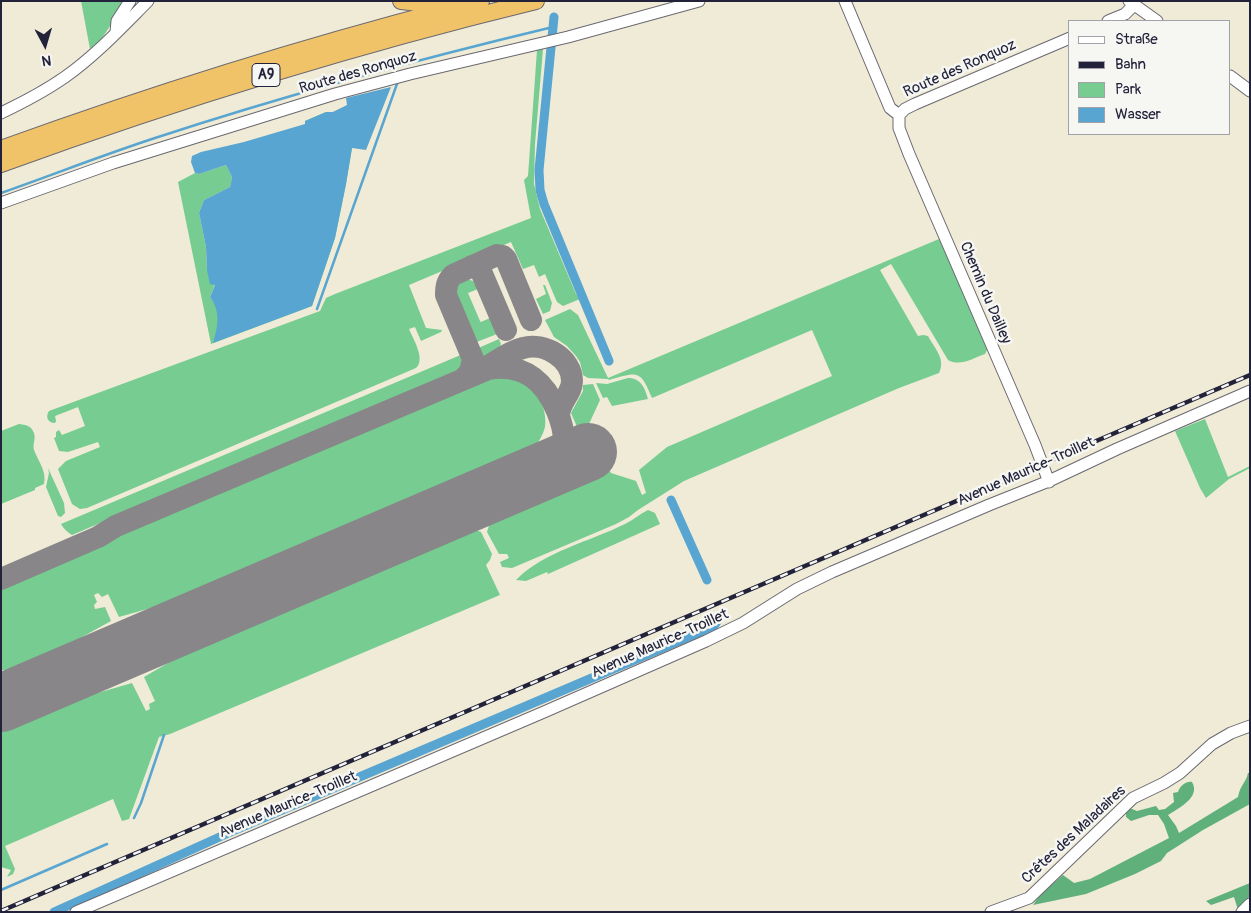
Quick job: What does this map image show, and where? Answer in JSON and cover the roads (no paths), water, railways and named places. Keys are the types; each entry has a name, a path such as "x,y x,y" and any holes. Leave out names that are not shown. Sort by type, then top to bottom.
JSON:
{"highway":[{"path":"400,1 429,4 452,1"},
{"name":"A9","path":"1,149 94,116 298,52 481,1"},
{"name":"A9","path":"1,164 99,129 259,77 414,32 536,1"},
{"path":"94,116 195,72"}],"street":[{"path":"116,32 117,21 130,1"},
{"path":"1,113 40,93 67,76 148,1"},
{"name":"Route des Ronquoz","path":"1,203 177,142 390,78 540,44 699,1"},
{"name":"Route des Ronquoz","path":"845,1 890,108 899,115 915,104 1068,39"},
{"path":"1110,20 1125,14 1132,3 1156,20"},
{"path":"1231,77 1250,91"},
{"name":"Chemin du Dailley","path":"899,115 900,131 909,154 1035,445 1048,482"},
{"name":"Avenue Maurice-Troillet","path":"76,912 697,645 743,623 797,589 832,572 1048,482 1117,449 1250,392"},
{"name":"Crêtes des Maladaires","path":"991,912 1030,898 1133,798 1164,783 1180,772 1212,744 1231,733 1250,726"},
{"path":"1242,912 1250,904"}],"water":[{"path":"391,87 366,150 352,148 335,238 312,306 213,343 218,319 216,308 210,297 215,285 210,284 206,247 199,213 204,200 230,187 232,177 226,165 199,174 195,173 191,162 192,156 305,124 305,121 326,112 333,112 347,105 346,98"}],"waterway":[{"path":"554,17 539,170 540,190 544,204 609,361"},
{"path":"1,193 204,122 303,92 553,27"},
{"path":"317,309 398,81"},
{"path":"671,500 707,580"},
{"path":"54,912 235,830 714,626 719,619"},
{"path":"134,818 164,735"},
{"path":"1,890 107,844"}],"railway":[{"path":"1,911 1250,375"}]}
